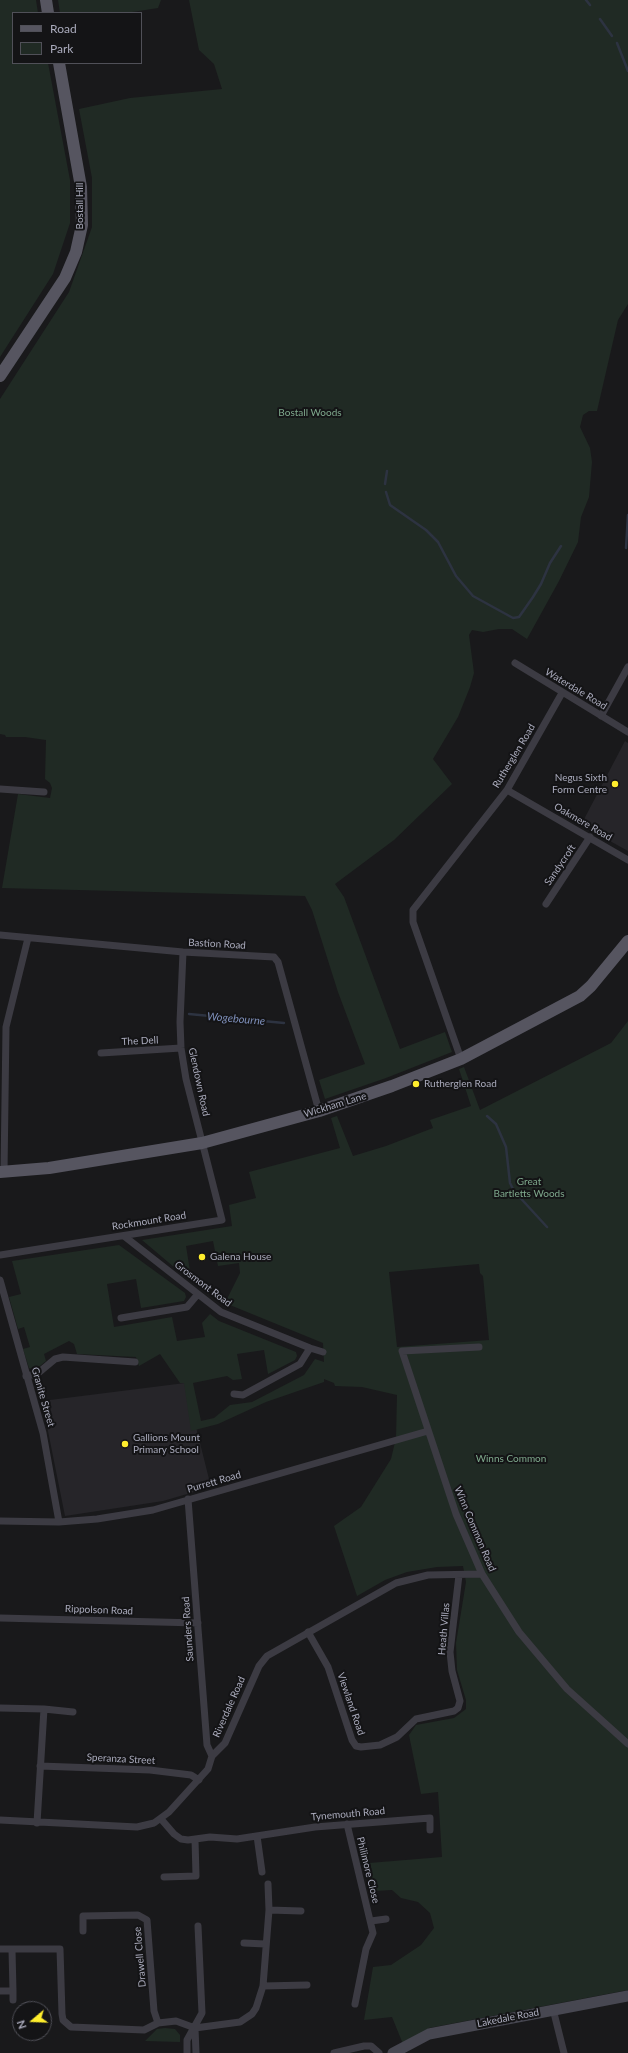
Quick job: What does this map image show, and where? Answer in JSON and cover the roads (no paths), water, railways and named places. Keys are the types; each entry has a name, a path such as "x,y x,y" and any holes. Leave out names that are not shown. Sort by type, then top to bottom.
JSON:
{"main road":[{"path":"46,0 48,12"},
{"name":"Bostall Hill","path":"0,376 65,278 76,252 82,225 81,187 59,64"},
{"name":"Wickham Lane","path":"2,1172 50,1168 202,1143 320,1111 392,1086 461,1058 580,996 591,986 628,941"}],"street":[{"name":"Waterdale Road","path":"515,663 628,732"},
{"path":"602,716 628,667"},
{"name":"Rutherglen Road","path":"461,1058 413,922 413,910 507,790 562,693"},
{"path":"0,789 44,792"},
{"name":"Oakmere Road","path":"507,790 628,860"},
{"name":"Sandycroft","path":"546,904 590,837"},
{"name":"Bastion Road","path":"0,935 183,952 274,957 278,962 320,1111"},
{"path":"2,1172 6,1027 28,938"},
{"name":"Glendown Road","path":"183,952 180,1022 181,1048 186,1079 202,1143"},
{"name":"The Dell","path":"101,1053 181,1048"},
{"name":"Rockmount Road","path":"0,1255 222,1220 202,1143"},
{"name":"Grosmont Road","path":"124,1236 221,1312 323,1352"},
{"name":"Granite Street","path":"0,1280 43,1433 58,1522"},
{"path":"121,1318 187,1307 198,1294"},
{"name":"Winn Common Road","path":"480,1347 402,1351 456,1514 482,1574 519,1632 543,1663 567,1689 628,1744"},
{"path":"234,1394 243,1395 300,1364 310,1348"},
{"path":"26,1376 38,1374 55,1359 63,1357 135,1362"},
{"name":"Purrett Road","path":"0,1521 58,1522 131,1514 428,1431"},
{"name":"Saunders Road","path":"188,1499 207,1745 212,1756"},
{"name":"Heath Villas","path":"458,1708 460,1701 450,1657 459,1574"},
{"name":"Riverdale Road","path":"0,1820 144,1827 161,1819 208,1769 212,1756 225,1743 259,1666 263,1660 277,1649 396,1583 428,1575 482,1574"},
{"name":"Rippolson Road","path":"0,1618 198,1623"},
{"name":"Viewland Road","path":"308,1632 328,1667 350,1733 356,1746 380,1746 397,1737 416,1719 454,1711 458,1708"},
{"path":"0,1708 44,1709 73,1712"},
{"path":"37,1823 44,1709"},
{"name":"Speranza Street","path":"40,1766 150,1770 191,1775 199,1780"},
{"name":"Tynemouth Road","path":"161,1819 167,1828 181,1839 210,1837 237,1839 347,1824 384,1817 430,1818 430,1830"},
{"name":"Philimore Close","path":"347,1824 373,1933 366,1950 355,2004"},
{"path":"257,1836 262,1872"},
{"path":"164,1878 196,1876 195,1839"},
{"path":"0,1949 60,1949 62,2014 63,2020 71,2027 144,2030 158,2023 176,2022 195,2028 240,2022 246,2019 256,2008 263,1986 269,1910 268,1884"},
{"path":"269,1910 301,1911"},
{"name":"Drawell Close","path":"83,1930 83,1916 138,1916 147,1920 154,2011 158,2023"},
{"path":"371,1921 386,1919"},
{"path":"187,2053 187,2040 202,2013 198,1926"},
{"path":"244,1943 266,1944"},
{"path":"12,1950 14,2000"},
{"path":"263,1986 307,1985"},
{"path":"0,1992 13,1991"},
{"name":"Lakedale Road","path":"393,2053 429,2034 628,1996"},
{"path":"553,2010 564,2053"},
{"path":"195,2028 196,2053"},
{"path":"334,2053 364,2046 371,2046 378,2053"}],"waterway":[{"path":"586,0 590,5"},
{"path":"600,19 612,36"},
{"path":"617,43 628,71"},
{"path":"385,484 387,471"},
{"path":"386,492 390,505 426,530 438,542 456,576 473,596 513,618 519,617 533,597 541,584 550,563 561,546"},
{"name":"Wogebourne","path":"626,548 628,515"},
{"name":"Wogebourne","path":"189,1014 284,1023"},
{"path":"487,1116 496,1124 506,1147 510,1183 514,1191 547,1227"}],"place":[{"name":"Negus Sixth Form Centre","path":"615,784"},
{"name":"Rutherglen Road","path":"416,1084"},
{"name":"Galena House","path":"202,1257"},
{"name":"Gallions Mount Primary School","path":"125,1444"}],"park label":[{"name":"Bostall Woods","path":"310,413"},
{"name":"Great Bartletts Woods","path":"529,1188"},
{"name":"Winns Common","path":"511,1459"}]}
